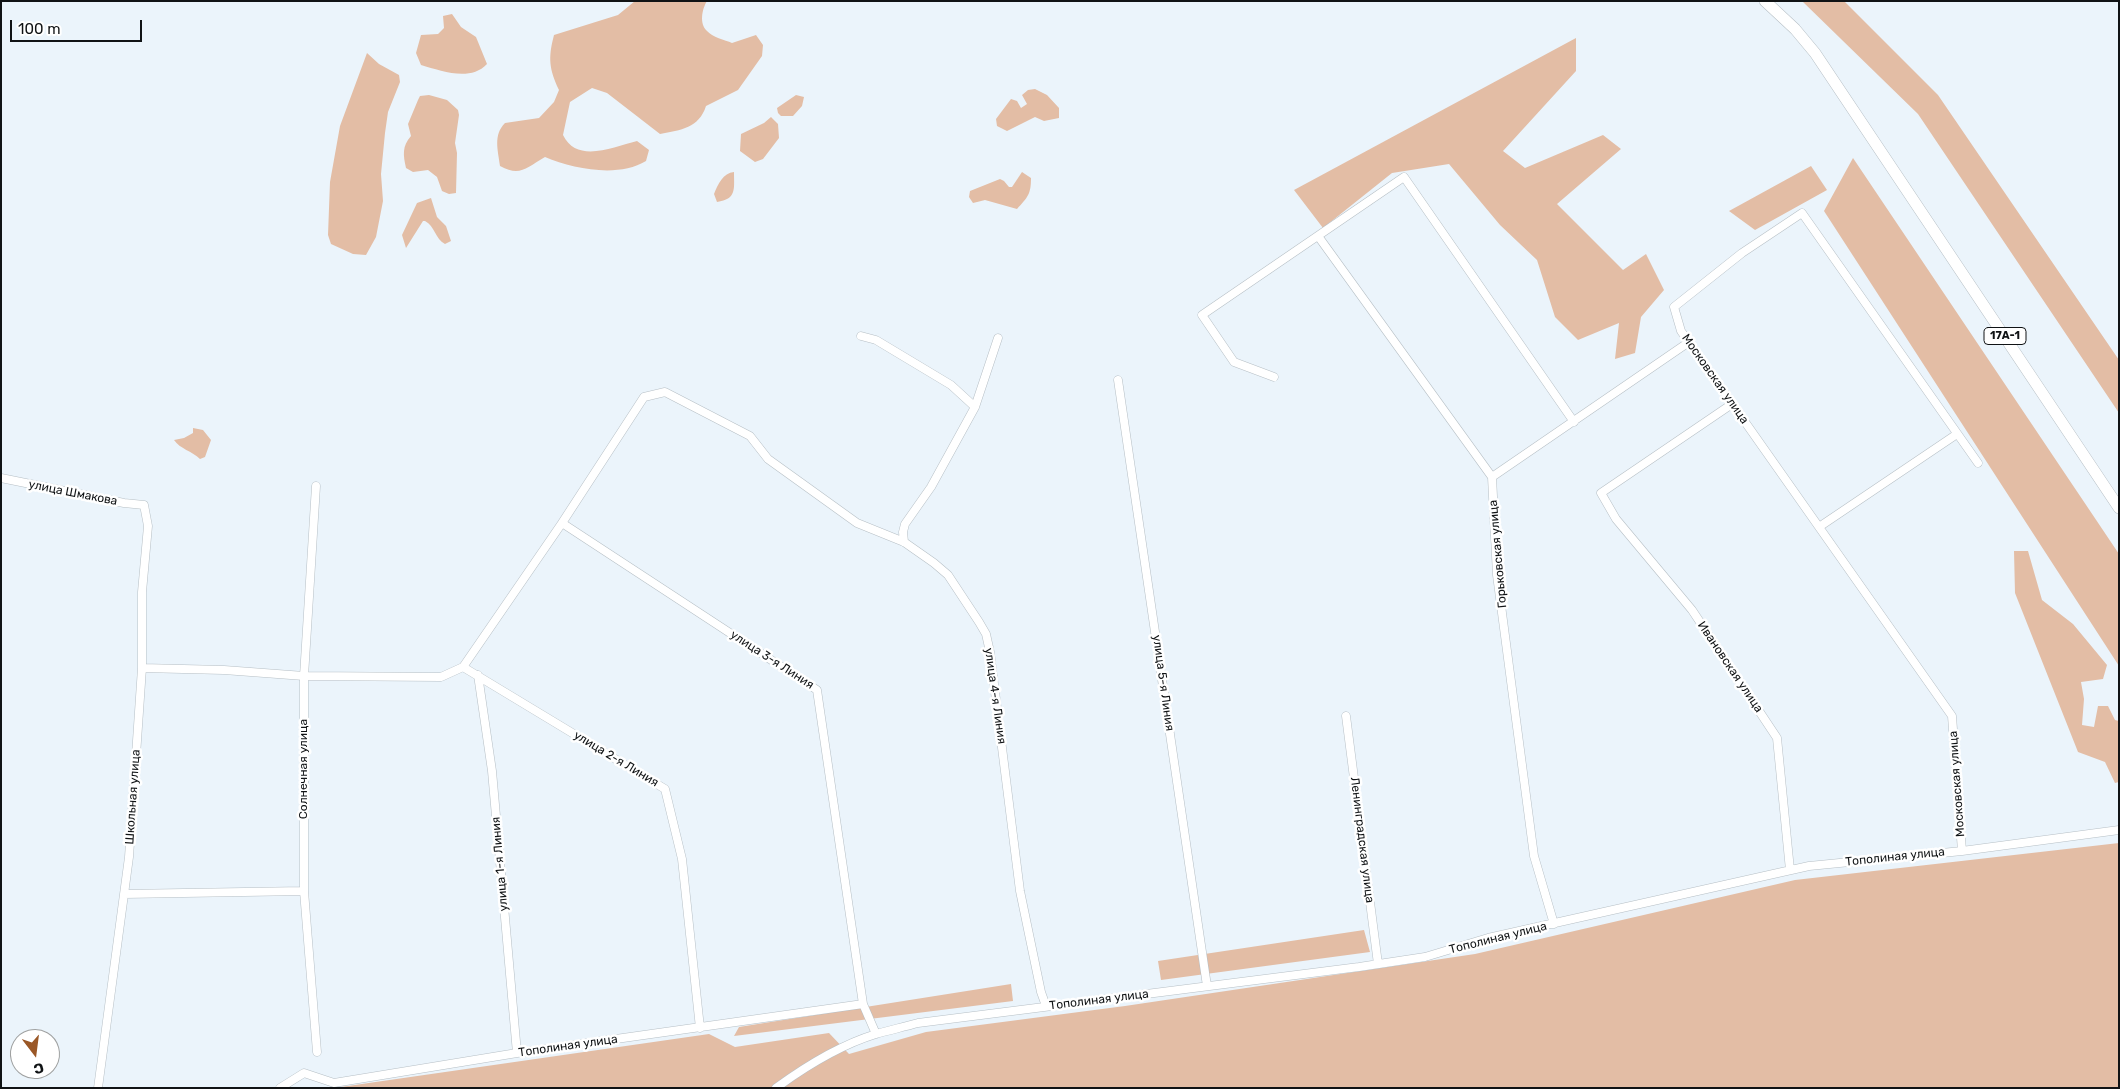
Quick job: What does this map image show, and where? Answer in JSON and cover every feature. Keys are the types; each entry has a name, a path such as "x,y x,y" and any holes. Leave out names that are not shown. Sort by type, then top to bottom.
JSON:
{"main road":[{"name":"17А-1","path":"1765,1 1795,29 1815,53 2119,508"}],"street":[{"path":"1274,377 1234,362 1202,315 1404,177 1574,422"},
{"name":"Московская улица","path":"1962,851 1952,716 1681,331 1674,307 1742,253 1802,213 1978,463"},
{"path":"1318,236 1492,477 1689,342"},
{"path":"862,336 876,340 951,385 975,407"},
{"path":"904,542 903,532 905,524 931,487 975,407 998,338"},
{"name":"улица 5-я Линия","path":"1118,380 1207,986"},
{"name":"улица 4-я Линия","path":"562,523 644,397 665,392 750,436 768,459 857,523 904,542 948,575 986,634 1020,891 1041,992 1046,1006"},
{"name":"Ивановская улица","path":"1732,404 1601,493 1616,519 1692,610 1777,738 1790,870"},
{"path":"1819,527 1957,434"},
{"name":"Горьковская улица","path":"1492,477 1498,576 1534,856 1554,924"},
{"name":"улица Шмакова","path":"1,478 124,503 144,505"},
{"name":"Солнечная улица","path":"316,486 304,676 304,891 317,1052"},
{"name":"Школьная улица","path":"98,1088 129,858 142,668 142,592 148,526 144,505"},
{"path":"142,668 224,670 304,676 441,678 463,667 562,523"},
{"name":"улица 3-я Линия","path":"562,523 818,690 863,1004 876,1034"},
{"name":"улица 2-я Линия","path":"463,667 665,789 682,859 700,1028"},
{"name":"улица 1-я Линия","path":"478,675 492,771 517,1053"},
{"name":"Ленинградская улица","path":"1346,716 1378,964"},
{"name":"Тополиная улица","path":"776,1088 833,1052 876,1034 942,1019 1425,957 1488,938 1790,870 1819,865 1962,851 2119,830"},
{"path":"124,894 304,891"},
{"name":"Тополиная улица","path":"280,1088 304,1072 334,1083 517,1053 863,1004"}],"shaded area":[{"path":"635,1 707,1 702,16 704,28 709,33 732,43 756,35 763,45 762,56 738,90 706,106 699,119 688,127 675,131 660,134 607,93 592,88 570,102 563,135 569,144 577,149 596,151 637,141 649,150 646,161 635,166 622,169 596,170 569,165 545,157 528,168 518,171 500,166 497,143 501,128 505,123 539,118 554,102 559,90 550,63 554,35 618,15"},
{"path":"1802,1 1844,1 1938,95 2119,360 2119,413 1918,114"},
{"path":"452,14 461,27 476,37 487,64 472,73 456,74 421,65 416,53 421,35 438,34 444,28 443,16"},
{"path":"1576,38 1576,71 1503,151 1525,168 1603,135 1621,149 1557,204 1623,270 1646,254 1664,290 1641,317 1635,353 1615,359 1619,323 1578,340 1555,317 1537,260 1500,225 1449,164 1392,173 1323,228 1294,190"},
{"path":"367,53 379,64 399,75 400,82 388,112 381,174 383,201 376,237 366,255 353,254 331,244 328,235 330,182 340,126"},
{"path":"1035,89 1047,95 1059,108 1059,118 1044,121 1035,117 1007,131 997,126 996,119 1011,99 1017,101 1021,108 1027,104 1022,95 1028,90"},
{"path":"429,95 447,100 458,110 455,143 457,153 456,193 449,194 442,191 437,177 428,170 413,172 406,168 404,151 406,143 411,136 408,124 420,96"},
{"path":"796,95 804,97 802,106 793,116 781,116 777,108"},
{"path":"771,117 778,124 779,138 763,159 755,162 740,151 741,134 764,123"},
{"path":"1853,158 2119,554 2119,666 1824,211"},
{"path":"1811,166 1827,190 1755,230 1729,211"},
{"path":"734,172 734,188 731,196 717,202 714,194 719,183 727,174"},
{"path":"1022,172 1031,178 1030,188 1026,198 1017,209 985,200 973,203 969,197 970,191 1000,179 1009,187 1012,187"},
{"path":"431,198 437,217 446,226 451,241 445,244 442,242 431,226 423,221 406,248 402,235 417,203"},
{"path":"193,428 203,430 211,440 205,457 200,459 179,446 174,440 184,438 193,433"},
{"path":"2014,551 2028,551 2042,600 2073,624 2107,665 2103,679 2081,682 2084,699 2082,725 2094,727 2098,706 2108,706 2115,720 2119,721 2119,782 2115,783 2105,762 2078,752 2015,593"},
{"path":"2119,843 2119,1088 334,1088 709,1034 735,1047 829,1033 849,1054 926,1032 1125,1006 1475,954 1795,880"},
{"path":"1364,930 1370,952 1161,980 1158,961"},
{"path":"1011,984 1013,1001 734,1036 739,1027"}]}
